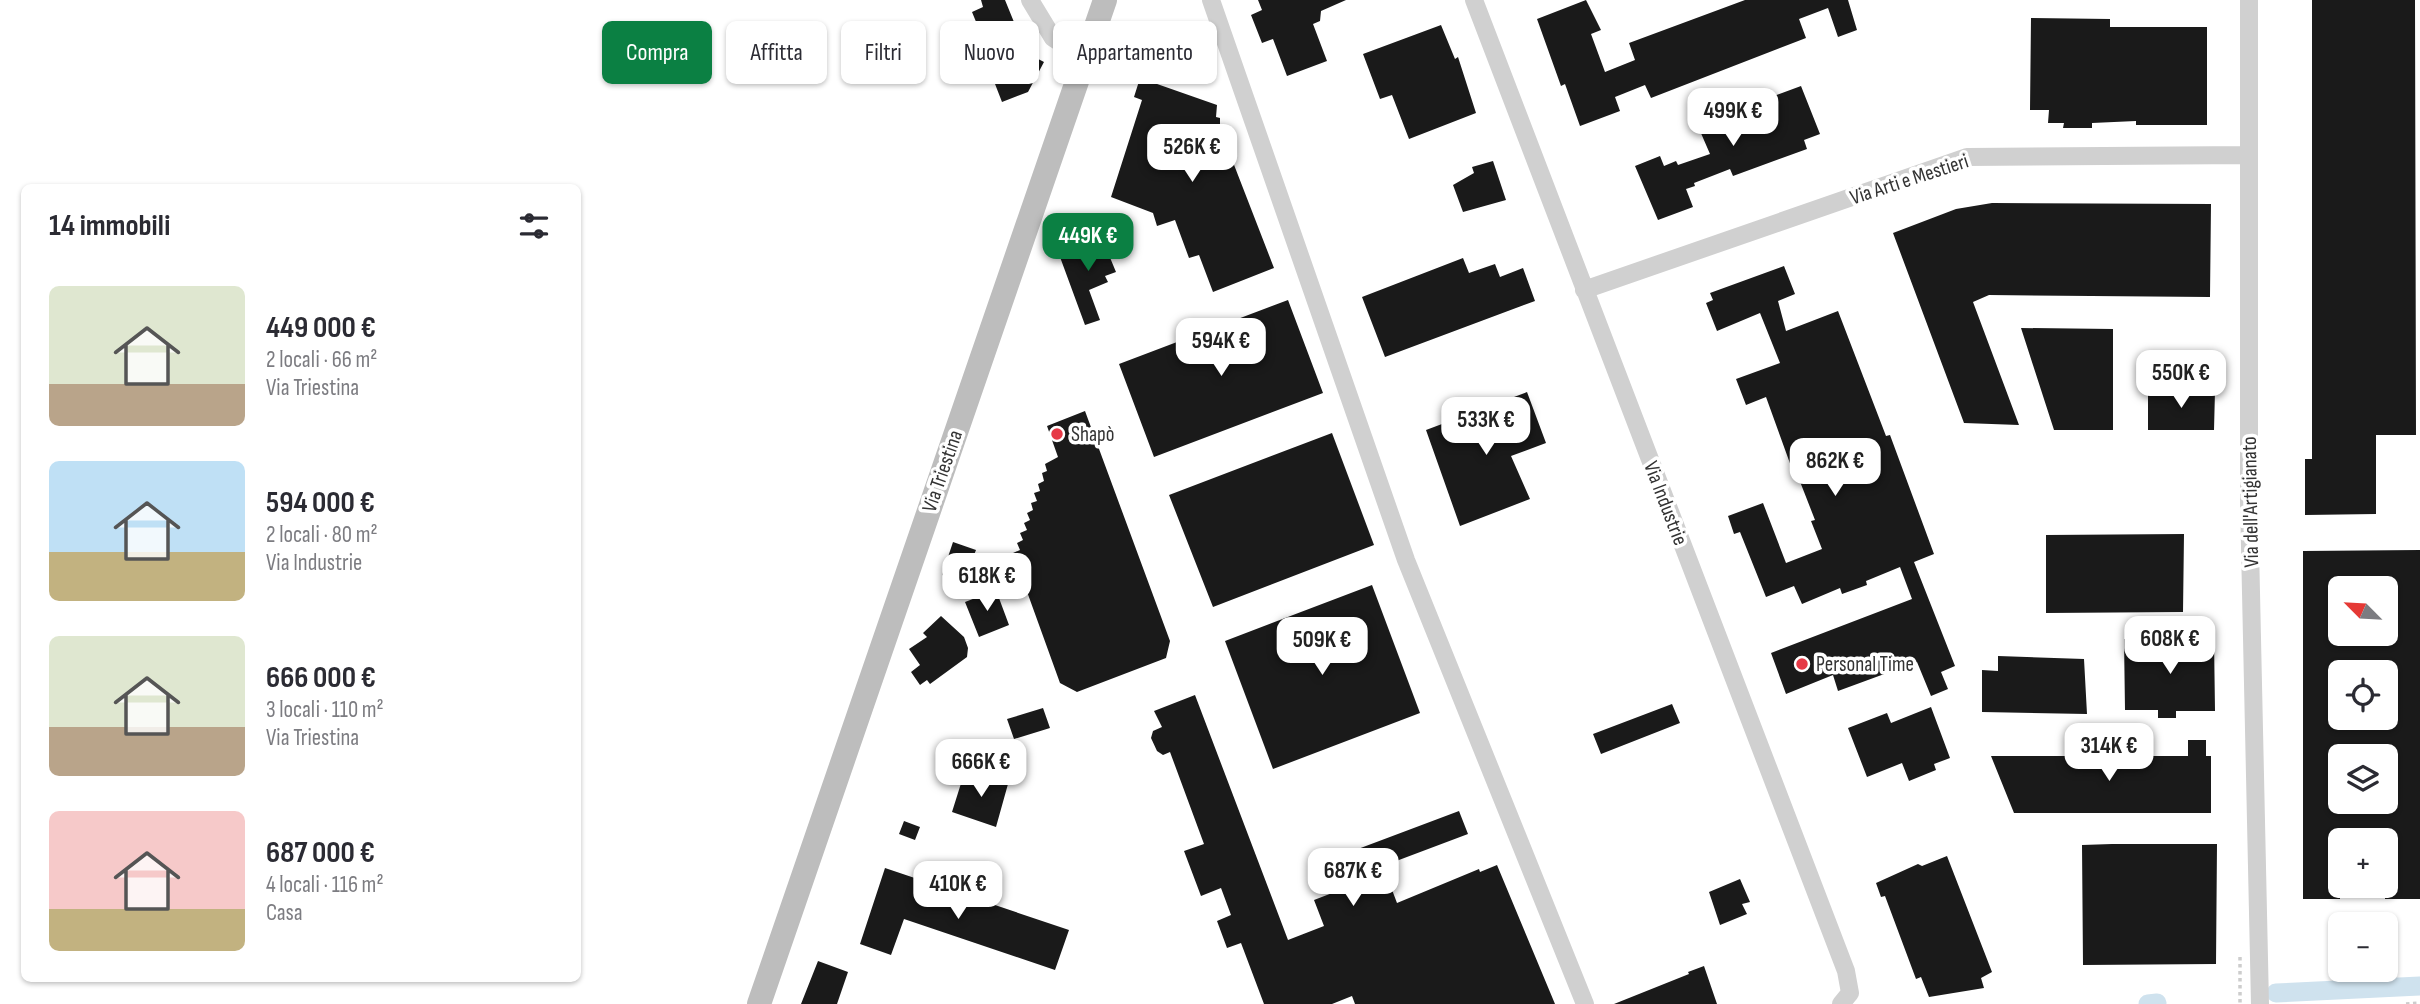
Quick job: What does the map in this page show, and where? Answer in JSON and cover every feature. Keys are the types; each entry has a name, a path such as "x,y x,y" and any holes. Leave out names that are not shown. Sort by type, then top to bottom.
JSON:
{"main road":[{"name":"Via Triestina","path":"1097,21 1105,0"},
{"name":"Via Triestina","path":"759,1004 1075,84"}],"street":[{"path":"1030,0 1053,39"},
{"path":"1211,0 1406,560 1585,1004"},
{"name":"Via Industrie","path":"1474,0 1846,971 1850,993 1841,1004"},
{"name":"Via dell'Artigianato","path":"2249,0 2249,515 2260,1004"},
{"name":"Via Arti e Mestieri","path":"1584,290 1968,157 2249,155"}],"path":[{"path":"2240,957 2240,1004"},
{"path":"2406,1004 2420,1003"}],"building":[{"path":"981,0 1005,0 1014,21 976,21 972,12 983,7"},
{"path":"1258,0 1346,0 1321,11 1320,21 1313,24 1327,61 1287,76 1273,39 1262,43 1251,15 1262,10"},
{"path":"1586,0 1601,30 1591,34 1605,72 1635,60 1629,43 1745,0 1848,0 1857,30 1838,37 1828,8 1799,19 1806,38 1651,98 1645,85 1615,97 1620,111 1580,126 1565,84 1561,86 1537,19"},
{"path":"2312,0 2415,0 2416,435 2376,435 2376,514 2305,515 2305,459 2312,459"},
{"path":"2031,18 2110,19 2110,27 2207,27 2207,125 2136,125 2136,121 2092,123 2092,128 2063,128 2064,123 2048,123 2049,110 2030,110"},
{"path":"1441,25 1455,59 1458,57 1476,113 1409,139 1392,95 1380,99 1363,54"},
{"path":"995,84 1032,84 1028,92 1002,102"},
{"path":"1138,84 1157,84 1217,105 1216,117 1220,118 1220,128 1225,130 1224,139 1274,268 1213,292 1199,255 1189,258 1175,220 1157,226 1153,213 1111,197 1142,100 1134,97"},
{"path":"1801,86 1820,134 1804,140 1807,149 1733,176 1730,169 1694,183 1695,186 1686,189 1693,207 1658,220 1635,166 1660,156 1664,166 1676,161 1678,165 1710,154 1697,124"},
{"path":"1493,161 1506,200 1463,212 1453,185 1474,173 1472,167"},
{"path":"1992,203 2211,204 2210,297 1989,295 1973,302 2019,425 1964,423 1893,233 1956,209"},
{"path":"1099,231 1116,272 1105,276 1108,282 1089,290 1100,320 1085,325 1060,257 1079,249 1077,245 1083,243 1081,238"},
{"path":"1463,258 1469,273 1495,264 1500,277 1523,268 1535,301 1385,357 1362,297"},
{"path":"1784,266 1795,294 1778,301 1786,331 1838,311 1886,436 1890,435 1934,554 1914,562 1955,666 1941,672 1948,689 1931,696 1917,662 1838,691 1833,675 1786,694 1771,653 1912,599 1900,567 1866,581 1867,585 1842,594 1840,588 1802,604 1794,586 1766,597 1740,532 1734,534 1728,516 1763,503 1786,563 1822,549 1811,521 1815,520 1799,479 1796,480 1766,397 1746,405 1736,379 1780,363 1760,313 1717,331 1706,303 1713,300 1710,293"},
{"path":"1288,300 1323,393 1154,457 1119,364"},
{"path":"2021,328 2113,329 2113,430 2054,430"},
{"path":"2148,391 2215,391 2214,430 2148,430"},
{"path":"1527,392 1546,443 1511,456 1530,499 1460,526 1426,430"},
{"path":"1085,411 1170,641 1166,658 1077,692 1060,683 1013,553 1020,550 1017,543 1023,540 1020,533 1027,530 1024,523 1030,520 1027,513 1033,510 1031,503 1037,501 1034,493 1040,491 1038,484 1044,481 1042,473 1047,471 1045,464 1058,457 1047,426"},
{"path":"1332,433 1374,545 1213,607 1169,495"},
{"path":"2184,534 2183,612 2046,613 2046,535"},
{"path":"953,542 976,550 972,560 981,564 973,586 942,575"},
{"path":"2420,550 2420,899 2385,899 2398,898 2398,828 2328,828 2328,898 2340,899 2303,899 2303,551"},
{"path":"1372,585 1420,713 1273,769 1225,641"},
{"path":"996,590 1009,625 979,637 965,602"},
{"path":"941,616 964,637 968,648 967,657 930,684 927,680 920,685 911,672 920,665 909,649 927,637 923,633"},
{"path":"2124,639 2214,639 2215,711 2176,711 2176,718 2158,718 2158,710 2125,710"},
{"path":"1998,656 2084,659 2087,714 1982,712 1982,670 1998,671"},
{"path":"1195,695 1288,940 1324,926 1314,900 1353,885 1342,855 1459,811 1468,834 1383,866 1397,903 1479,869 1480,872 1497,865 1555,1004 1355,1004 1352,996 1332,1004 1264,1004 1241,943 1227,948 1217,921 1231,915 1221,888 1201,896 1184,851 1204,844 1170,752 1163,755 1157,751 1151,738 1153,731 1162,727 1154,711"},
{"path":"1672,704 1680,723 1601,754 1593,734"},
{"path":"1931,707 1950,758 1934,764 1936,770 1909,781 1902,763 1867,777 1848,728 1887,713 1891,723"},
{"path":"1043,708 1050,728 1014,739 1007,719"},
{"path":"2188,740 2206,740 2206,756 2211,756 2211,813 2014,813 1991,756 2188,756"},
{"path":"980,773 1008,784 996,827 952,812 963,777 977,782"},
{"path":"904,821 920,827 915,840 899,834"},
{"path":"2217,844 2216,964 2083,965 2082,845"},
{"path":"1947,856 1992,972 1981,978 1984,988 1929,997 1921,977 1916,979 1885,896 1881,897 1876,883 1918,864 1922,866"},
{"path":"885,868 1069,930 1055,970 904,919 891,955 860,944"},
{"path":"1740,879 1750,902 1742,904 1747,914 1720,925 1709,892"},
{"path":"818,961 848,972 837,1004 801,1004"},
{"path":"1704,966 1717,1004 1614,1004 1689,974 1688,972"}],"waterway":[{"path":"2276,993 2420,986"},
{"path":"2148,1004 2157,1003"}],"place":[{"name":"Shapò","path":"1057,434"},
{"name":"Personal Time","path":"1802,664"}]}
